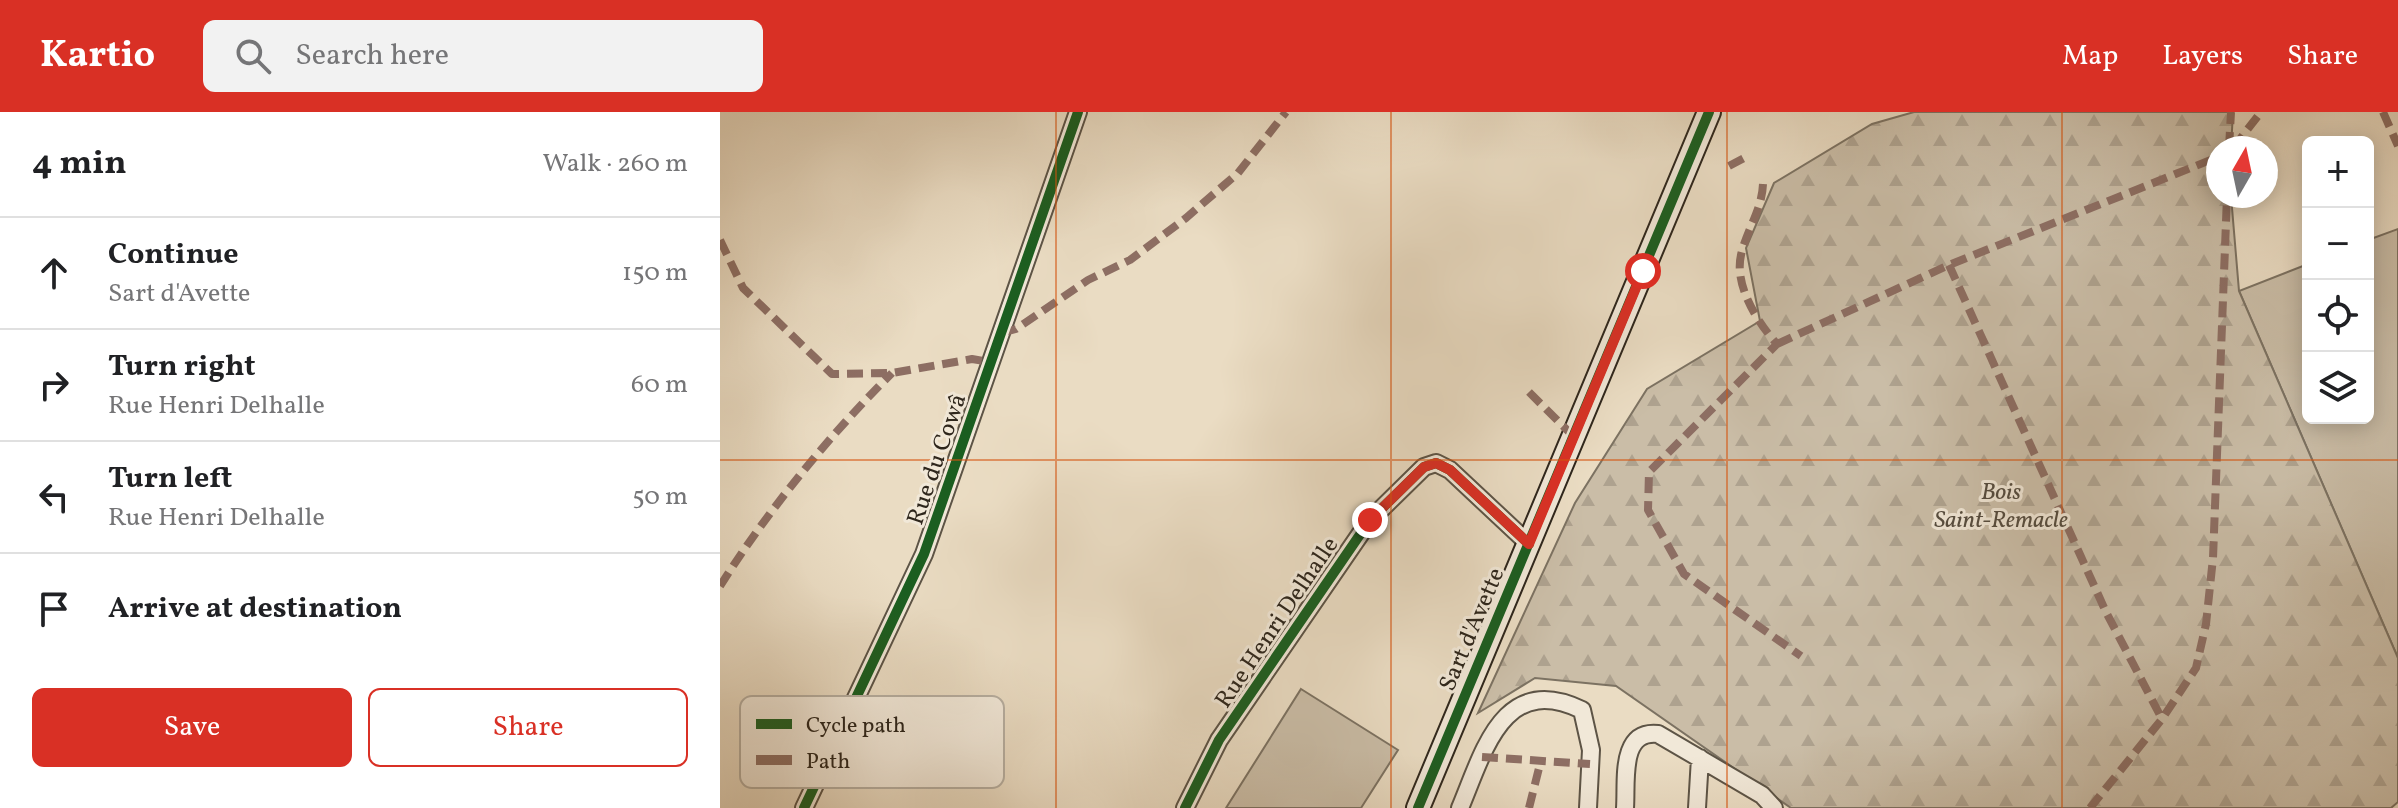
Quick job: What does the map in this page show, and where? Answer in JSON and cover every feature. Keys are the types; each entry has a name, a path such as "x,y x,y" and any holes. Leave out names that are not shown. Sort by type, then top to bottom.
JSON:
{"street":[{"name":"Rue du Cowâ","path":"857,696 924,554 1078,112"},
{"name":"Sart d'Avette","path":"1418,808 1709,112"},
{"name":"Rue Henri Delhalle","path":"1185,808 1219,740 1370,520 1424,467 1436,463 1450,470 1529,544"},
{"path":"1460,808 1489,740 1512,708 1537,699 1560,699 1582,710 1589,731 1588,808"},
{"path":"1625,808 1628,753 1636,738 1646,732 1658,734 1700,758 1762,795 1774,808"},
{"path":"1697,808 1700,758"},
{"name":"Rue du Cowâ","path":"804,808 813,788"}],"green space":[{"name":"Bois Saint-Remacle","path":"1914,112 2233,112 2232,136 2206,136 2206,208 2232,208 2239,291 2398,658 2398,802 2391,808 1791,808 1616,686 1535,678 1478,713 1575,503 1647,389 1760,321 1746,248 1774,183 1872,124"},
{"path":"2398,229 2398,658 2239,291 2302,266 2302,424 2374,424 2374,238"},
{"path":"1301,689 1398,750 1361,808 1226,808"}],"marked path":[{"path":"1001,333 1016,329 1088,280 1130,260 1186,218 1238,173 1286,112"},
{"path":"2230,136 2231,112"},
{"path":"2242,136 2261,112"},
{"path":"2383,112 2398,146"},
{"path":"1729,166 1748,156"},
{"path":"1777,344 1949,265 2206,162"},
{"path":"1763,184 1740,267 1749,302 1777,344 1649,472 1648,510 1684,574 1801,656"},
{"path":"2090,808 2162,719 2196,668 2206,624 2213,558 2227,208"},
{"path":"720,240 743,288 832,374 892,373 972,359 990,362"},
{"path":"1949,265 2106,612 2162,719"},
{"path":"720,586 758,529 800,475 892,373"},
{"path":"1529,392 1574,437"},
{"path":"1482,757 1590,764"},
{"path":"1529,808 1541,760"}],"cycle path":[{"path":"857,696 924,554 1078,112"},
{"path":"1418,808 1709,112"},
{"path":"1185,808 1219,740 1370,520 1424,467 1436,463 1450,470 1529,544"},
{"path":"804,808 813,788"}],"route":[{"path":"1370,520 1424,467 1436,463 1450,470 1529,544 1643,271"}]}
